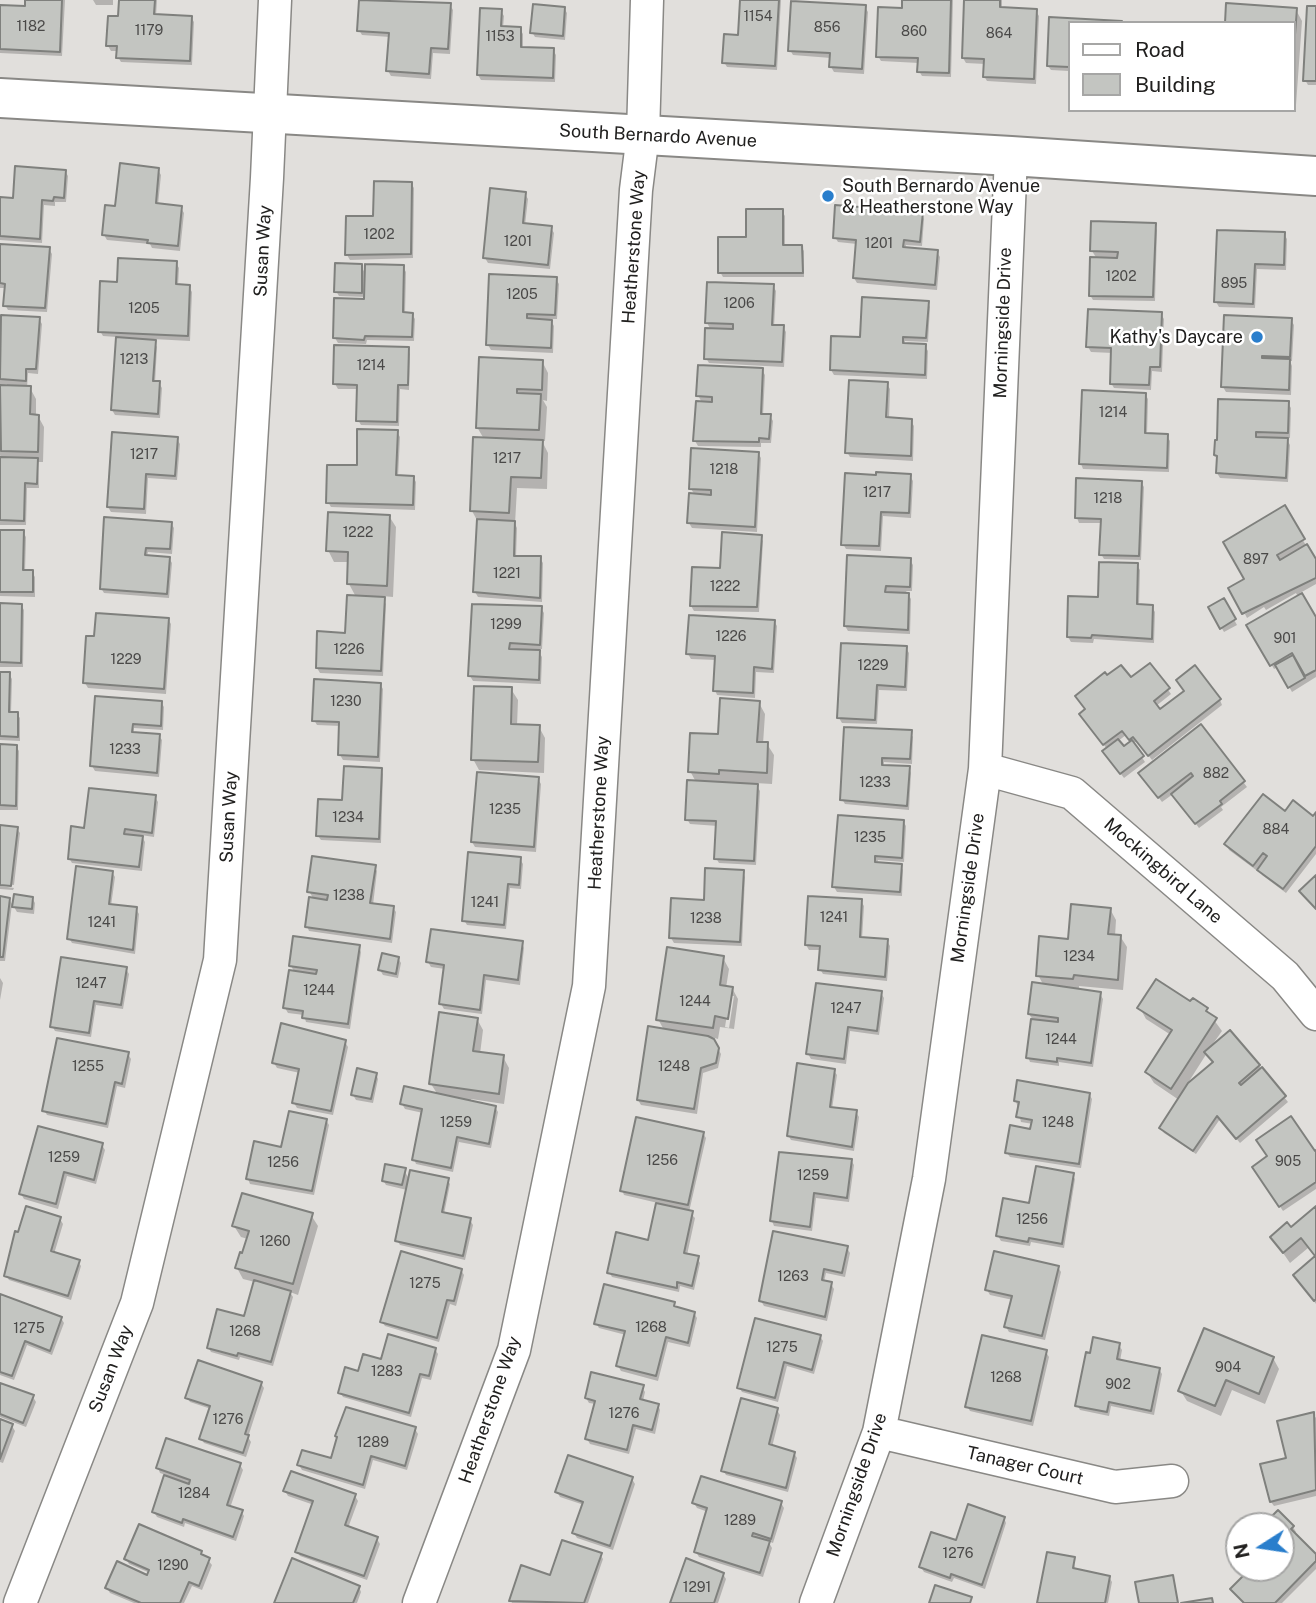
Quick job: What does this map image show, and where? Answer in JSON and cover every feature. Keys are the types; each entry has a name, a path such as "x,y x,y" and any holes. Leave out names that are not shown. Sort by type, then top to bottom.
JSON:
{"street":[{"name":"Susan Way","path":"20,1603 137,1303 220,960 271,115 275,0"},
{"name":"Heatherstone Way","path":"419,1603 514,1350 589,986 636,190 643,134 648,0"},
{"name":"South Bernardo Avenue","path":"0,98 643,134 1316,176"},
{"name":"Morningside Drive","path":"816,1603 879,1432 929,1179 985,769 1011,156"},
{"name":"Mockingbird Lane","path":"985,769 1072,793 1285,976 1316,1014"},
{"name":"Tanager Court","path":"879,1432 1115,1487 1172,1480"}],"building":[{"path":"25,0 62,0 60,52 0,49 0,5 25,6"},
{"path":"119,0 155,0 154,14 192,16 190,61 116,58 117,46 106,46 108,16 118,16"},
{"path":"359,0 451,3 448,49 431,48 429,74 386,71 389,33 357,31"},
{"path":"740,0 779,0 775,66 722,63 724,34 738,35"},
{"path":"902,0 951,0 949,73 917,72 918,58 876,57 878,7 902,8"},
{"path":"964,0 1000,0 1000,7 1037,9 1034,79 983,77 984,59 962,58"},
{"path":"791,1 866,5 862,69 829,67 830,53 788,51"},
{"path":"1226,3 1297,8 1295,35 1295,21 1225,21"},
{"path":"533,4 565,7 563,36 530,33"},
{"path":"1307,6 1316,6 1316,81 1303,81"},
{"path":"480,8 502,9 501,26 521,27 521,47 554,48 553,78 477,75"},
{"path":"1049,17 1122,21 1068,21 1068,67 1047,66"},
{"path":"120,163 159,168 156,203 182,206 178,246 102,235 105,205 115,206"},
{"path":"15,166 66,170 64,198 42,200 40,239 0,236 0,197 13,198"},
{"path":"374,181 412,182 411,254 345,255 346,216 373,216"},
{"path":"490,188 526,192 523,223 552,226 548,265 483,258"},
{"path":"835,205 923,212 920,242 904,240 903,247 938,250 935,285 853,278 856,240 833,238"},
{"path":"746,209 783,209 783,245 802,245 803,273 718,273 718,237 746,237"},
{"path":"1091,221 1156,223 1153,297 1089,296 1090,257 1117,258 1118,252 1090,251"},
{"path":"1217,230 1285,232 1284,265 1255,264 1253,304 1214,302"},
{"path":"0,244 50,247 45,308 3,306 5,284 0,283"},
{"path":"118,258 177,261 176,284 190,285 188,336 98,332 100,281 117,282"},
{"path":"335,263 362,264 362,293 334,292"},
{"path":"365,264 404,265 403,312 413,313 412,337 365,336 364,340 333,338 334,298 364,299"},
{"path":"489,274 557,277 555,315 527,314 527,318 552,320 551,348 486,345"},
{"path":"707,282 774,284 772,325 784,325 782,362 704,359 705,328 733,329 733,324 705,323"},
{"path":"862,297 929,301 926,338 903,337 903,343 926,344 925,375 830,370 831,336 860,337"},
{"path":"1088,309 1162,312 1160,367 1150,367 1149,385 1110,384 1111,348 1086,347"},
{"path":"1,315 40,317 36,369 26,369 26,381 0,379"},
{"name":"Kathy's Daycare","path":"1224,315 1292,318 1290,357 1262,356 1290,359 1289,390 1221,387"},
{"path":"116,337 156,340 153,381 160,381 158,414 111,410"},
{"path":"334,345 409,347 408,385 398,385 397,422 356,421 357,385 333,384"},
{"path":"479,357 543,360 542,390 517,389 517,393 541,394 539,430 476,428"},
{"path":"698,365 763,368 761,414 771,414 769,439 759,438 759,442 693,441 696,401 712,402 712,397 696,396"},
{"path":"849,380 888,382 886,417 912,419 911,456 845,453"},
{"path":"0,385 31,386 30,414 39,415 38,452 1,451"},
{"path":"1082,390 1146,393 1145,433 1168,434 1167,468 1079,464"},
{"path":"1218,399 1289,401 1288,433 1256,432 1256,437 1288,438 1286,478 1216,473 1217,456 1214,455"},
{"path":"357,429 398,430 396,475 414,476 413,505 326,503 327,465 357,465"},
{"path":"112,432 178,437 175,476 146,474 144,509 107,507"},
{"path":"473,437 543,440 541,478 511,477 509,513 470,511"},
{"path":"691,448 759,452 755,527 687,523 689,493 711,495 711,490 689,489"},
{"path":"0,457 38,458 37,484 25,483 24,521 0,520"},
{"path":"876,472 911,474 909,513 881,512 879,546 841,545 845,473 876,475"},
{"path":"1076,478 1142,481 1139,556 1099,555 1101,519 1075,518"},
{"path":"1285,505 1305,539 1277,555 1280,560 1307,544 1316,559 1316,578 1242,614 1228,588 1244,579 1223,542"},
{"path":"328,512 390,515 387,586 347,584 348,552 326,551"},
{"path":"104,517 172,522 170,549 146,548 145,555 170,557 167,594 100,589"},
{"path":"477,519 515,521 514,556 541,556 540,598 473,592"},
{"path":"0,530 24,530 23,570 33,570 33,592 0,592"},
{"path":"722,532 762,535 757,607 690,606 692,567 720,568"},
{"path":"847,555 911,558 910,587 886,586 885,592 909,593 908,630 844,626"},
{"path":"1099,562 1138,563 1137,604 1153,605 1152,639 1092,635 1091,638 1067,637 1068,596 1098,597"},
{"path":"1302,593 1316,617 1316,670 1305,676 1292,653 1270,666 1246,625"},
{"path":"347,595 385,597 381,671 316,668 317,631 345,633"},
{"path":"1224,598 1236,619 1220,629 1208,607"},
{"path":"0,603 22,604 21,663 0,662"},
{"path":"472,604 542,606 540,645 510,643 509,649 540,650 539,680 468,676"},
{"path":"96,613 169,618 164,689 83,683 86,636 94,636"},
{"path":"689,615 775,620 772,669 754,667 753,693 713,691 715,656 686,654"},
{"path":"841,643 907,646 905,687 877,685 875,720 837,718"},
{"path":"1293,655 1305,678 1288,688 1275,665"},
{"path":"1150,663 1170,688 1154,701 1160,709 1184,691 1176,680 1195,665 1221,699 1148,756 1133,737 1129,740 1122,731 1103,745 1079,714 1085,709 1075,696 1105,672 1107,675 1121,665 1131,677"},
{"path":"0,672 10,672 9,712 18,712 18,737 0,736"},
{"path":"314,679 381,683 378,757 338,755 339,722 312,721"},
{"path":"474,686 512,687 511,724 540,725 538,762 471,760"},
{"path":"95,696 162,701 161,726 133,724 132,732 160,734 157,773 90,766"},
{"path":"720,698 760,701 757,742 768,742 767,773 719,770 719,774 688,772 690,733 718,734"},
{"path":"1201,724 1245,781 1220,801 1222,804 1195,824 1171,794 1193,776 1191,773 1158,798 1138,773"},
{"path":"844,727 912,730 910,759 882,758 882,765 910,766 907,806 840,800"},
{"path":"1118,739 1124,746 1132,740 1144,756 1120,774 1102,751"},
{"path":"0,744 17,745 16,806 0,805"},
{"path":"344,766 382,768 379,839 316,836 318,799 342,800"},
{"path":"477,772 539,777 534,847 471,842"},
{"path":"687,780 758,784 754,861 714,859 716,821 685,820"},
{"path":"89,788 156,795 152,833 125,829 124,834 143,836 139,867 68,859 71,826 84,828"},
{"path":"1263,794 1285,811 1293,800 1313,816 1316,812 1316,846 1283,889 1257,870 1267,856 1263,853 1253,866 1224,844"},
{"path":"838,815 904,820 902,858 875,856 875,862 902,864 900,892 832,887"},
{"path":"0,825 18,827 11,886 0,885"},
{"path":"468,852 521,857 519,885 508,884 504,925 462,921"},
{"path":"312,856 376,865 370,903 394,906 390,939 305,927 309,897 327,900 328,895 307,892"},
{"path":"76,866 113,871 109,904 137,907 133,950 67,939"},
{"path":"705,868 744,870 740,942 669,938 671,898 704,900"},
{"path":"1316,875 1316,909 1299,891"},
{"path":"14,894 33,897 32,909 12,907"},
{"path":"0,896 10,898 3,957 0,957"},
{"path":"808,896 862,899 860,937 888,939 885,977 818,970 820,946 805,945"},
{"path":"1071,904 1111,908 1108,934 1121,935 1118,980 1074,975 1073,979 1036,976 1039,936 1068,939"},
{"path":"431,929 523,941 518,980 484,975 480,1010 439,1004 444,965 426,962"},
{"path":"293,936 360,945 348,1024 302,1018 303,1011 283,1008 289,970 316,974 317,970 289,966"},
{"path":"667,947 724,956 720,985 733,987 728,1019 715,1016 713,1028 656,1020"},
{"path":"382,953 399,957 396,974 378,970"},
{"path":"61,957 127,967 121,1005 94,1001 89,1033 50,1027"},
{"path":"1156,979 1190,1001 1193,998 1217,1018 1171,1089 1145,1072 1172,1030 1137,1008"},
{"path":"1032,982 1101,992 1091,1063 1057,1058 1057,1062 1026,1058 1031,1019 1058,1022 1058,1018 1028,1014"},
{"path":"816,983 882,991 877,1031 848,1027 844,1059 806,1054"},
{"path":"439,1012 478,1018 473,1051 504,1055 499,1094 429,1084"},
{"path":"281,1023 346,1040 331,1111 292,1103 299,1069 272,1063"},
{"path":"648,1026 708,1036 714,1039 719,1048 716,1063 701,1068 694,1109 637,1100"},
{"path":"1230,1030 1260,1065 1239,1083 1241,1085 1262,1067 1286,1096 1236,1139 1217,1116 1193,1151 1159,1128 1188,1083 1213,1062 1204,1052"},
{"path":"57,1038 129,1052 122,1084 115,1082 106,1124 42,1111"},
{"path":"797,1063 835,1069 830,1107 857,1110 852,1147 787,1136"},
{"path":"357,1068 377,1073 371,1099 351,1095"},
{"path":"1017,1080 1090,1093 1079,1164 1005,1153 1010,1125 1030,1129 1032,1120 1016,1117 1019,1102 1014,1101"},
{"path":"404,1086 496,1106 489,1144 457,1137 451,1168 412,1160 422,1109 400,1104"},
{"path":"289,1111 327,1119 312,1191 246,1179 254,1141 281,1147"},
{"path":"1291,1116 1316,1150 1316,1182 1279,1207 1252,1167 1267,1156 1256,1140"},
{"path":"636,1117 704,1132 688,1205 620,1191"},
{"path":"38,1126 103,1143 94,1180 64,1172 56,1204 19,1194"},
{"path":"779,1152 852,1159 847,1198 814,1193 810,1227 770,1221"},
{"path":"385,1164 406,1168 402,1185 382,1181"},
{"path":"1036,1166 1074,1173 1062,1244 1029,1238 1028,1242 996,1236 1003,1198 1029,1203"},
{"path":"410,1170 449,1178 442,1212 471,1218 463,1256 395,1241"},
{"path":"242,1193 313,1213 293,1284 235,1268 249,1231 232,1226"},
{"path":"656,1203 693,1211 684,1253 699,1256 692,1286 677,1282 677,1288 607,1273 616,1232 648,1240"},
{"path":"26,1206 61,1217 51,1251 80,1260 68,1296 4,1276 15,1231 18,1232"},
{"path":"1316,1206 1316,1299 1314,1301 1293,1275 1315,1256 1301,1238 1283,1253 1270,1237 1287,1222 1291,1227"},
{"path":"773,1231 848,1246 842,1273 824,1269 822,1280 832,1282 825,1317 759,1301"},
{"path":"401,1251 462,1269 454,1301 447,1300 437,1338 380,1322"},
{"path":"994,1251 1059,1266 1042,1336 1004,1327 1012,1296 985,1290"},
{"path":"254,1280 291,1291 271,1362 207,1348 217,1309 244,1316"},
{"path":"604,1284 675,1302 674,1306 695,1312 688,1343 666,1337 656,1376 616,1366 625,1331 594,1324"},
{"path":"0,1294 62,1317 50,1351 25,1341 12,1376 0,1372"},
{"path":"755,1318 821,1335 812,1370 784,1362 775,1398 737,1388"},
{"path":"1204,1328 1274,1357 1259,1394 1226,1380 1215,1406 1178,1391"},
{"path":"388,1334 436,1348 429,1376 420,1374 409,1413 338,1393 345,1367 358,1371 363,1354 381,1359"},
{"path":"982,1335 1047,1350 1031,1421 965,1407"},
{"path":"1093,1337 1120,1343 1117,1359 1160,1368 1151,1411 1109,1402 1107,1412 1075,1406 1086,1352 1090,1353"},
{"path":"198,1360 262,1382 245,1434 249,1435 243,1453 199,1439 210,1406 185,1398"},
{"path":"591,1372 644,1385 640,1399 659,1404 652,1430 633,1425 627,1450 585,1439 595,1401 585,1398"},
{"path":"0,1383 34,1395 23,1423 0,1414"},
{"path":"741,1398 778,1408 769,1444 795,1452 786,1488 721,1471"},
{"path":"346,1407 416,1427 405,1466 371,1456 363,1485 297,1465 302,1450 331,1458 337,1437 335,1436"},
{"path":"1314,1412 1316,1490 1270,1502 1260,1464 1286,1458 1277,1421"},
{"path":"0,1419 13,1424 0,1459"},
{"path":"166,1438 241,1463 227,1505 243,1510 233,1537 183,1519 182,1523 152,1512 164,1475 189,1484 190,1480 156,1468"},
{"path":"568,1455 633,1477 610,1546 572,1533 583,1502 555,1492"},
{"path":"291,1471 356,1494 345,1525 378,1537 364,1576 295,1552 313,1501 283,1491"},
{"path":"701,1476 782,1501 771,1539 753,1533 752,1536 770,1541 760,1573 694,1552 707,1508 692,1503"},
{"path":"968,1504 1005,1517 982,1585 919,1567 931,1532 956,1540"},
{"path":"139,1524 202,1551 201,1554 210,1558 199,1586 189,1582 180,1603 141,1603 105,1588 117,1561 147,1575 149,1570 124,1559"},
{"path":"1295,1533 1316,1554 1316,1561 1275,1603 1244,1603 1230,1589 1237,1582 1295,1582"},
{"path":"562,1540 602,1553 584,1603 509,1601 521,1565 550,1575"},
{"path":"1047,1552 1075,1557 1073,1568 1110,1576 1105,1603 1037,1603"},
{"path":"292,1558 360,1586 353,1603 274,1603"},
{"path":"686,1558 724,1573 714,1603 670,1603"},
{"path":"1173,1575 1178,1603 1139,1603 1135,1582"},
{"path":"935,1585 972,1597 970,1603 929,1603"},
{"path":"1212,1598 1213,1603 1181,1603"}],"place":[{"name":"South Bernardo Avenue & Heatherstone Way","path":"828,196"},
{"name":"Kathy's Daycare","path":"1257,337"}]}
